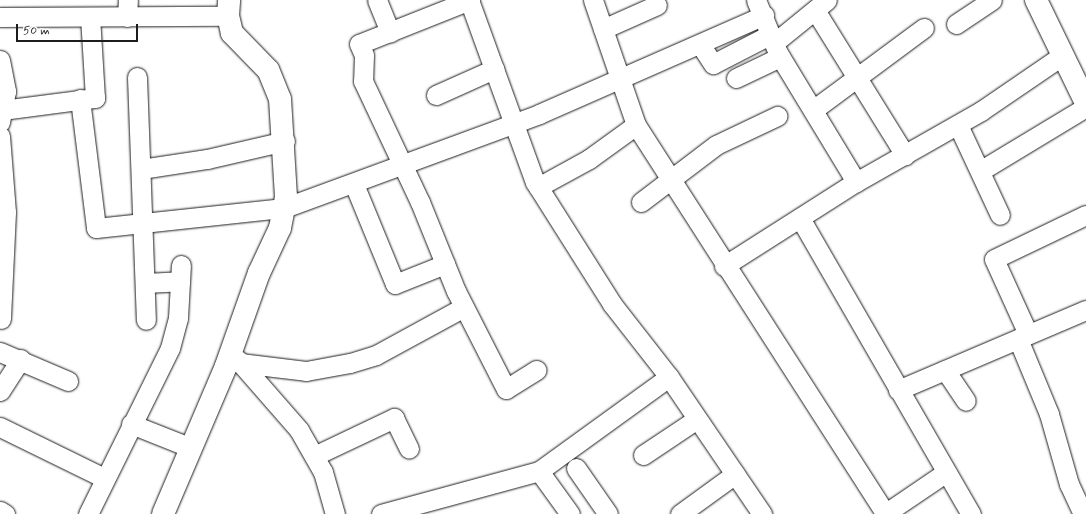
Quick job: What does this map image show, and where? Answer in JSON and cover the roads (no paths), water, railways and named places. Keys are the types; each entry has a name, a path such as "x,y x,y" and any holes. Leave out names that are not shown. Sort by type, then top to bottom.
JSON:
{"street":[{"path":"377,0 390,32"},
{"path":"536,370 506,389 464,307 403,165 363,81 364,55 359,44 469,0 538,187 612,304 669,377 762,514"},
{"path":"593,0 636,125 724,266 886,514 946,473"},
{"path":"956,24 992,0"},
{"path":"1036,0 1086,103"},
{"path":"604,29 657,5"},
{"path":"736,78 821,5 858,74 905,155"},
{"path":"0,17 90,17 128,8 228,8 232,33 268,70 280,99 285,142 284,208 280,228 259,273 236,358 189,447 163,514"},
{"path":"80,99 96,228 284,208 354,184 621,80 700,44 760,8 775,45 856,182"},
{"path":"0,60 6,91 1,119 80,99 95,98 90,17"},
{"path":"813,110 858,74 924,28"},
{"path":"700,44 712,64 775,45"},
{"path":"724,266 856,182 958,124 1062,55"},
{"path":"436,95 494,69"},
{"path":"137,77 146,320"},
{"path":"980,171 1086,107"},
{"path":"641,202 669,178 716,145 778,116"},
{"path":"958,124 1000,214"},
{"path":"538,187 589,159 636,125"},
{"path":"0,136 6,212 1,319"},
{"path":"141,169 207,159 285,142"},
{"path":"354,184 395,284 445,264"},
{"path":"1084,514 1080,491 1049,414 1023,336 994,259 1086,215"},
{"path":"800,218 970,514"},
{"path":"88,514 104,478 170,348 178,318 181,273 145,283"},
{"path":"236,358 306,371 350,364 376,355 464,307"},
{"path":"898,390 1086,310"},
{"path":"0,352 21,359 68,381"},
{"path":"236,358 299,430 314,456 330,509"},
{"path":"0,391 21,359"},
{"path":"945,370 966,401"},
{"path":"381,514 539,471 669,377"},
{"path":"314,456 394,418 409,448"},
{"path":"643,455 697,418"},
{"path":"131,424 189,447"},
{"path":"0,427 104,478"},
{"path":"576,468 608,514"},
{"path":"539,471 569,513 591,490"},
{"path":"680,514 735,474"},
{"path":"0,511 5,514"}]}
